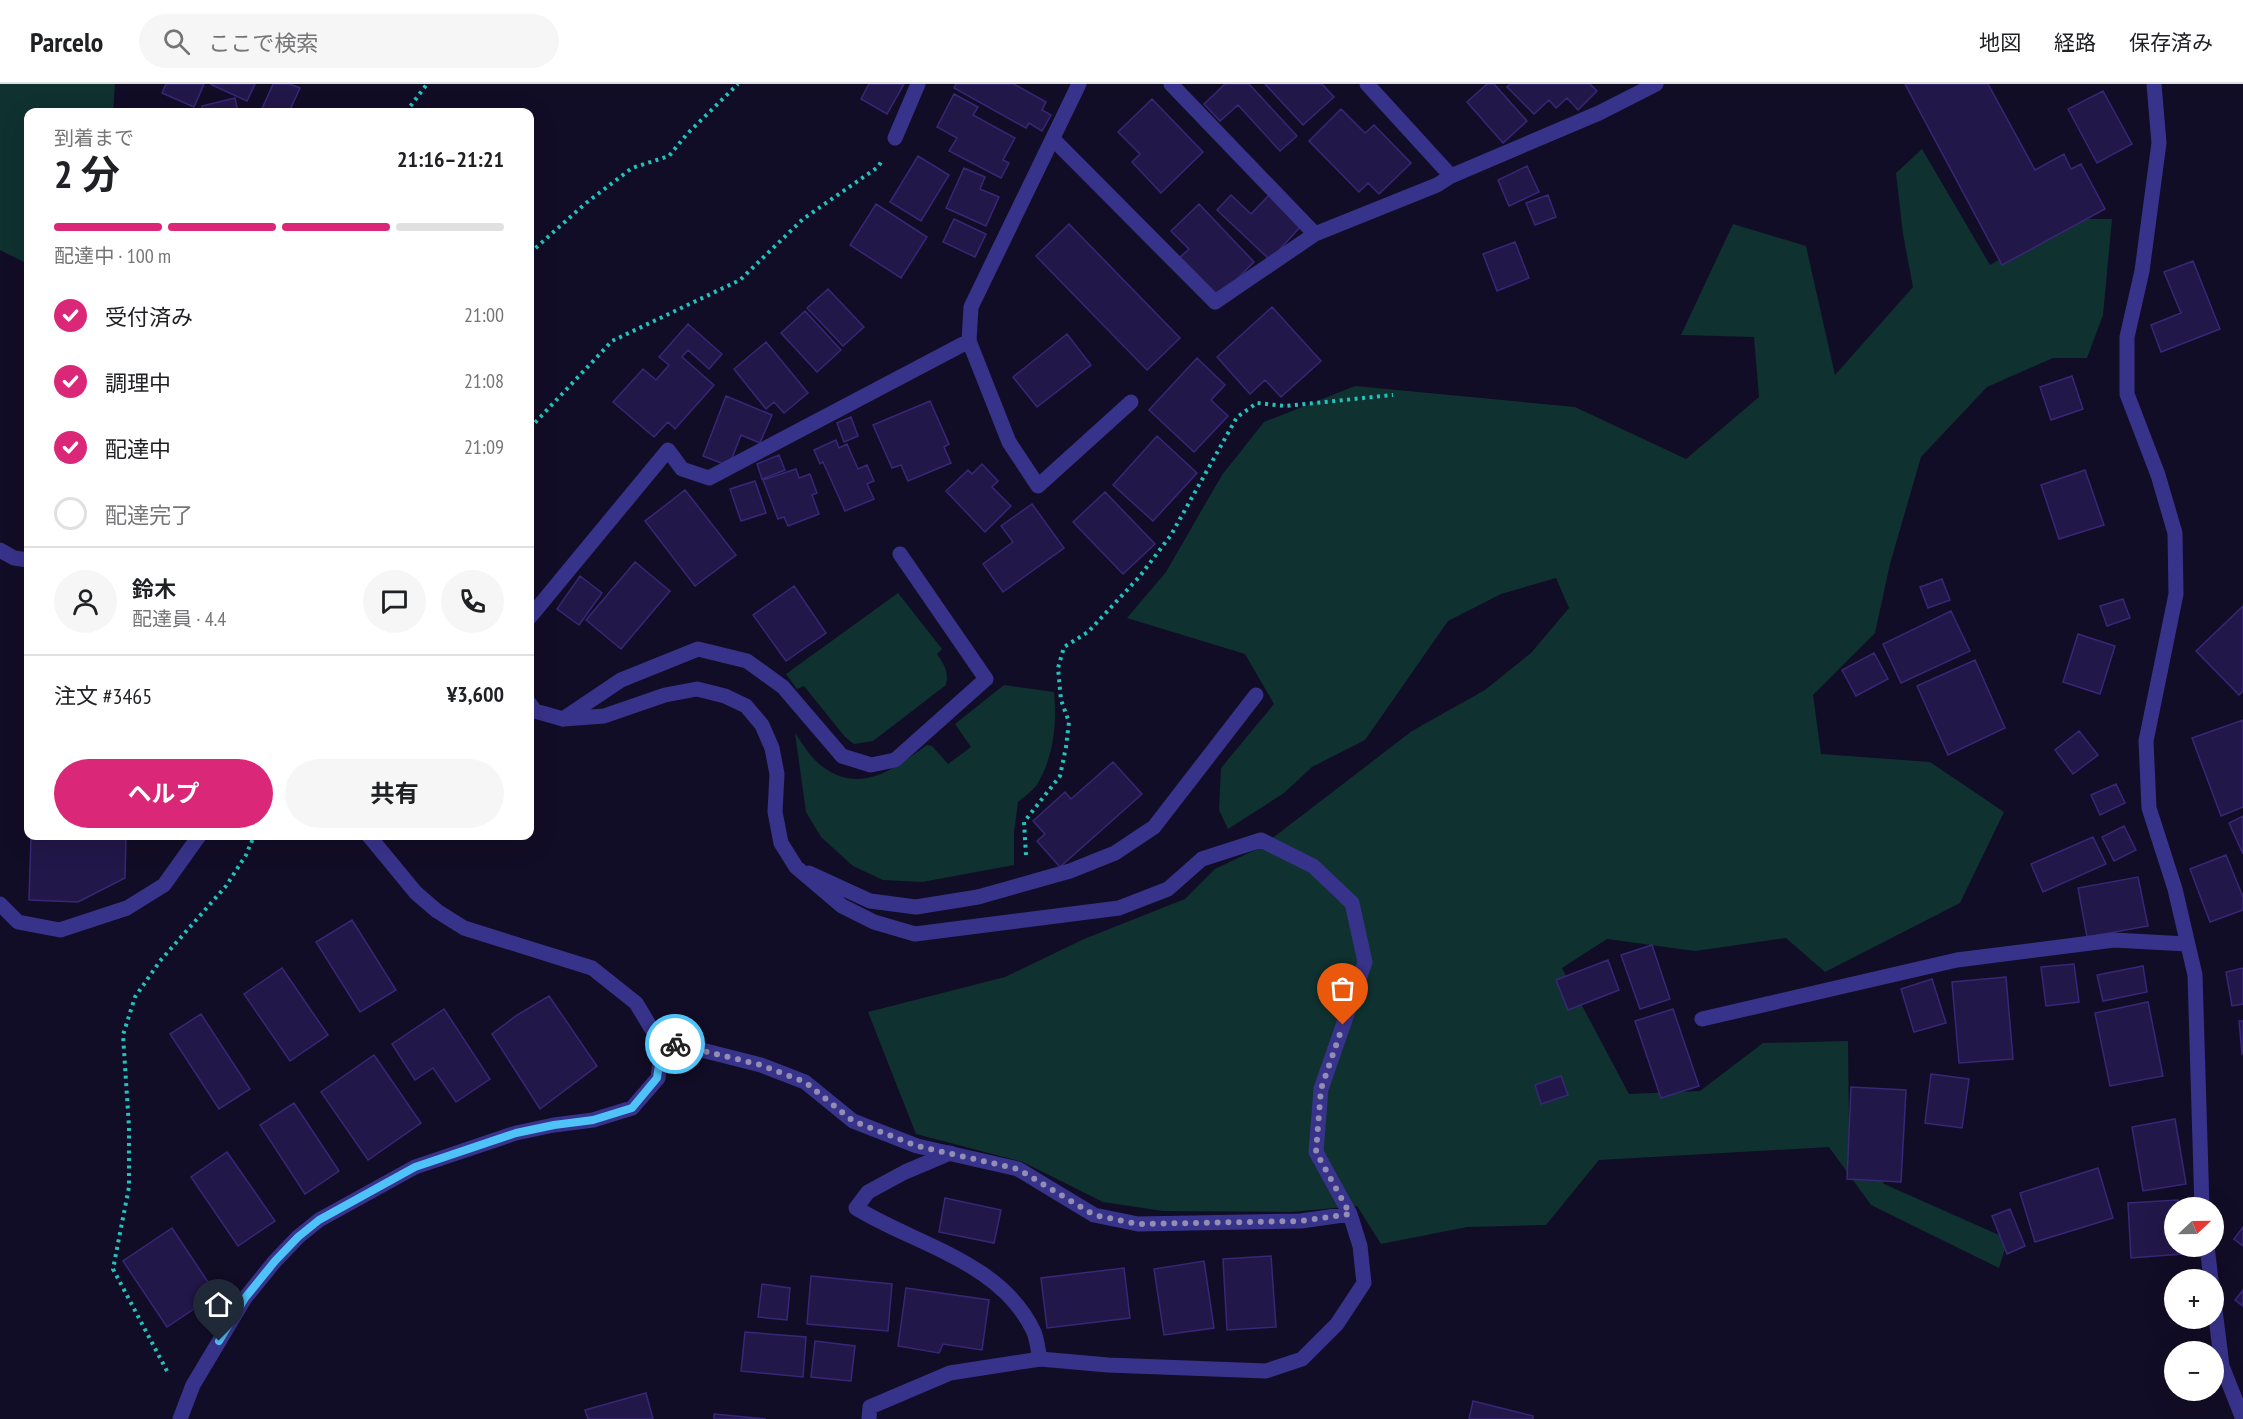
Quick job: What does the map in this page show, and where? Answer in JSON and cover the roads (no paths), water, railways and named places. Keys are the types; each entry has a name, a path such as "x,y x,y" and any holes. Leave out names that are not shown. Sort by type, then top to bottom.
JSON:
{"street":[{"path":"895,138 918,84"},
{"path":"1079,84 971,307 969,341 1009,442 1038,486 1131,402"},
{"path":"1171,84 1314,234"},
{"path":"1367,84 1451,176"},
{"path":"1053,139 1215,302 1314,234 1437,184 1599,113 1656,84"},
{"path":"2154,84 2159,143 2142,271 2127,337 2127,394 2158,476 2175,533 2176,594 2146,741 2149,808 2175,889 2195,975 2202,1197"},
{"path":"534,612 668,450 682,469 709,478 969,341"},
{"path":"0,550 14,558 24,559"},
{"path":"563,718 621,680 698,649 747,661 783,687 842,756 871,765 895,760 986,679 900,554"},
{"path":"534,710 563,718 604,716 665,695 697,689 724,696 746,706 762,725 772,748 777,774 775,812 781,843 796,867 842,906 874,922 915,934 1119,908 1168,889 1202,859 1261,840 1312,866 1352,903 1365,962 1321,1089 1316,1152 1350,1214 1360,1246 1364,1283 1337,1324 1302,1359 1266,1371 1108,1365 1040,1359 950,1373 870,1407 869,1419"},
{"path":"796,867 870,901 916,907 978,897 1070,871 1115,853 1154,827 1256,694"},
{"path":"0,904 18,922 60,930 127,908 164,885 196,840"},
{"path":"182,1413 193,1385 245,1298 275,1261 298,1237 319,1220 415,1167 516,1133 593,1120 632,1108 657,1078 662,1046 636,1002 592,968 464,928 437,911 416,893 372,840"},
{"path":"1702,1018 1957,960 2114,940 2187,944"},
{"path":"662,1046 678,1044 761,1065 805,1082 853,1121 917,1146 1018,1169 1094,1215 1138,1224 1301,1221 1350,1214"},
{"path":"950,1154 905,1172 868,1192 856,1208 879,1222 954,1257 990,1278 1012,1299 1034,1333 1040,1359"},
{"path":"2217,1329 2222,1366 2243,1419"}]}
